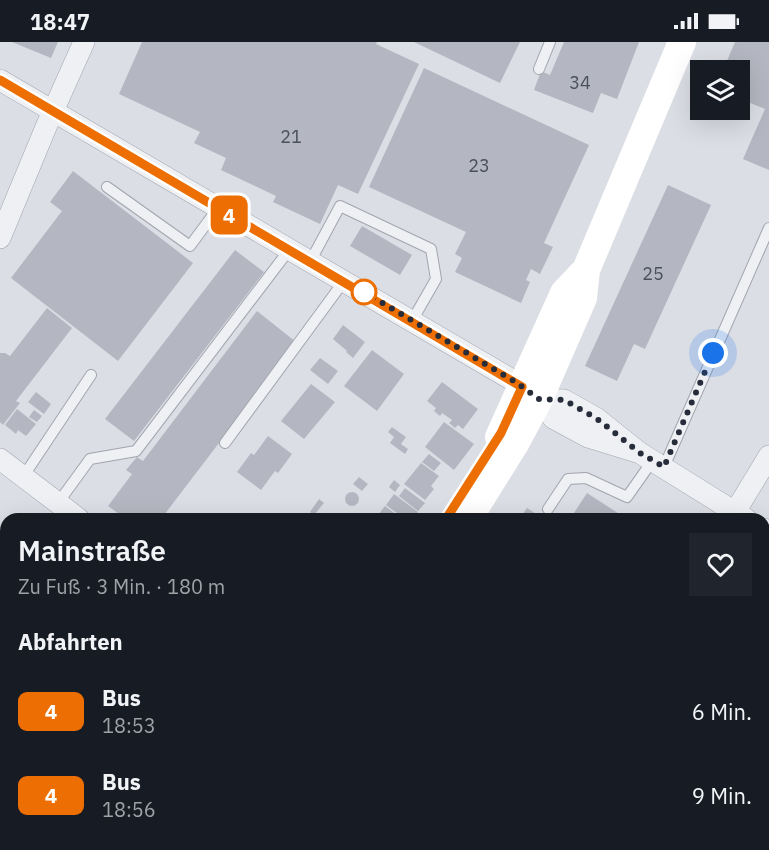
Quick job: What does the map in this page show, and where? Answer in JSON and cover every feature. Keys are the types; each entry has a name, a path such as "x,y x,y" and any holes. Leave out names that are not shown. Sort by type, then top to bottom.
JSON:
{"main road":[{"path":"450,513 501,433 531,393 583,298 586,270 682,42"},
{"path":"472,513 516,442 531,393"}],"street":[{"path":"1,231 84,42"},
{"path":"0,80 531,393 564,400 596,418 652,460 736,513"},
{"path":"742,513 769,456"},
{"path":"0,459 71,513"}],"lane":[{"path":"539,69 550,42"},
{"path":"107,187 190,246 218,208"},
{"path":"310,262 340,206 431,249 436,279 411,321"},
{"path":"548,509 568,478 586,478 627,496 652,460 769,228"},
{"path":"58,503 90,459 136,451 289,250"},
{"path":"225,443 344,281"},
{"path":"23,477 91,375"}],"building":[{"path":"12,42 58,42 51,58"},
{"path":"142,42 377,42 376,44 419,64 358,194 338,185 320,224 273,202 276,196 221,170 226,158 194,143 200,132 119,94"},
{"path":"414,42 520,42 500,83"},
{"path":"564,42 639,42 617,99 601,93 593,113 534,90 541,71 550,75"},
{"path":"735,42 769,42 769,170 743,159 765,109 750,103 750,60 727,60"},
{"path":"424,68 589,145 544,243 553,247 540,274 531,269 526,280 530,282 521,303 455,272 462,258 455,254 466,232 369,187"},
{"path":"73,171 193,263 118,361 11,278 62,211 50,202"},
{"path":"668,185 711,205 645,349 634,344 617,381 585,366"},
{"path":"362,226 412,255 400,275 350,246"},
{"path":"235,250 264,272 134,441 105,419"},
{"path":"47,308 72,328 16,401 20,403 3,425 0,422 0,353 10,356"},
{"path":"257,311 296,342 166,513 118,513 108,506 132,474 126,470 137,457 143,461"},
{"path":"343,325 365,342 353,358 333,339"},
{"path":"372,350 404,374 377,411 344,386"},
{"path":"320,358 338,371 328,384 310,370"},
{"path":"442,382 478,409 463,429 458,425 455,428 449,423 452,420 442,413 440,416 434,411 436,408 427,401"},
{"path":"311,384 335,402 304,439 281,421"},
{"path":"36,392 51,404 44,414 28,402"},
{"path":"17,409 36,424 26,436 18,430 16,434 5,425"},
{"path":"34,410 42,416 37,422 29,417"},
{"path":"444,422 474,444 454,470 425,447"},
{"path":"392,427 406,437 401,444 408,449 405,454 390,443 394,437 388,432"},
{"path":"268,436 292,454 261,490 237,472"},
{"path":"429,454 441,463 434,471 422,462"},
{"path":"421,463 439,476 431,486 434,489 425,500 404,484"},
{"path":"359,477 368,484 362,491 353,484"},
{"path":"394,480 400,485 395,492 389,487"},
{"path":"405,488 425,503 418,511 399,496"},
{"path":"352,492 357,494 359,499 357,504 352,506 347,504 345,499 347,494"},
{"path":"587,493 618,513 574,513"},
{"path":"394,494 418,512 397,513 386,505"},
{"path":"319,499 324,503 316,513 310,512"},
{"path":"385,506 394,513 380,513"},
{"path":"527,508 535,513 523,513"}],"bus line":[{"name":"4","path":"0,80 522,387 501,433 450,513"}],"route":[{"path":"364,292 514,381 539,399 564,400 596,418 640,453 664,467 713,353"}]}
